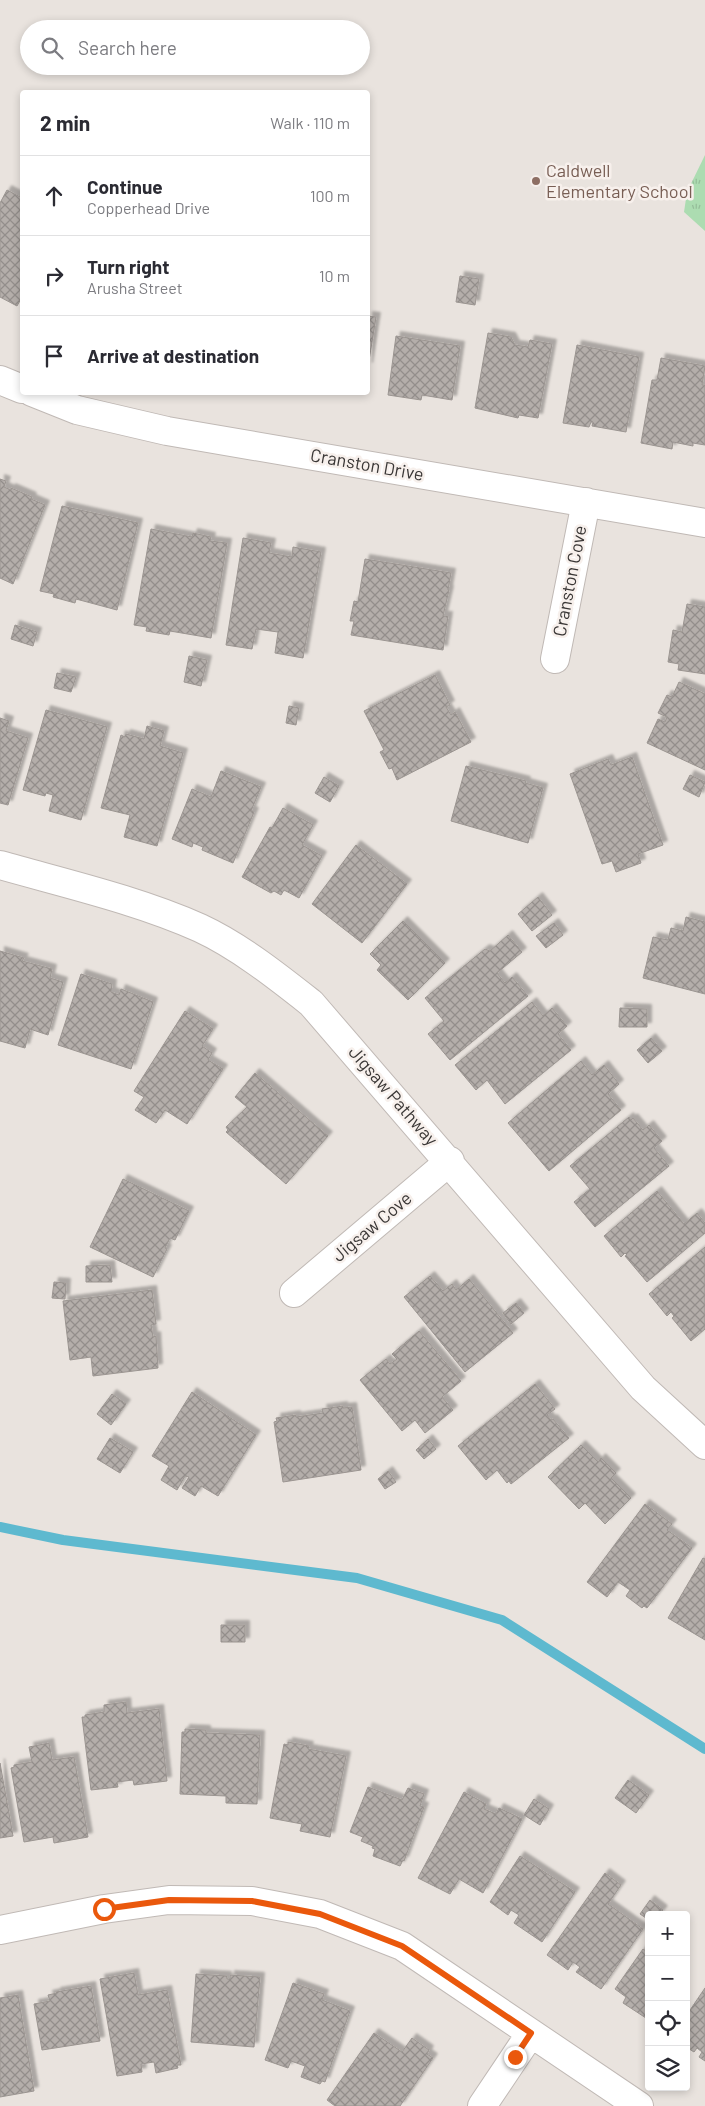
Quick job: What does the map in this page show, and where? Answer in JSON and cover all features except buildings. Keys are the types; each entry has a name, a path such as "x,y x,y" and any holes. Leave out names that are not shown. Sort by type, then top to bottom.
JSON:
{"street":[{"path":"0,380 20,388"},
{"name":"Cranston Drive","path":"40,395 77,410 167,430 705,523"},
{"name":"Cranston Cove","path":"555,659 586,502"},
{"name":"Jigsaw Pathway","path":"0,865 130,902 202,929 263,965 312,1003 450,1161 643,1388 705,1445"},
{"name":"Jigsaw Cove","path":"294,1293 450,1161"},
{"path":"0,1930 104,1909 169,1900 252,1901 320,1914 402,1946 639,2106"},
{"path":"482,2106 531,2033"}],"green space":[{"path":"705,155 705,231 684,212 687,192"}],"waterway":[{"path":"0,1527 63,1540 357,1578 502,1620 705,1749"}],"place":[{"name":"Caldwell Elementary School","path":"536,181"}],"route":[{"path":"104,1909 169,1900 252,1901 320,1914 402,1946 531,2033 515,2057"}]}
